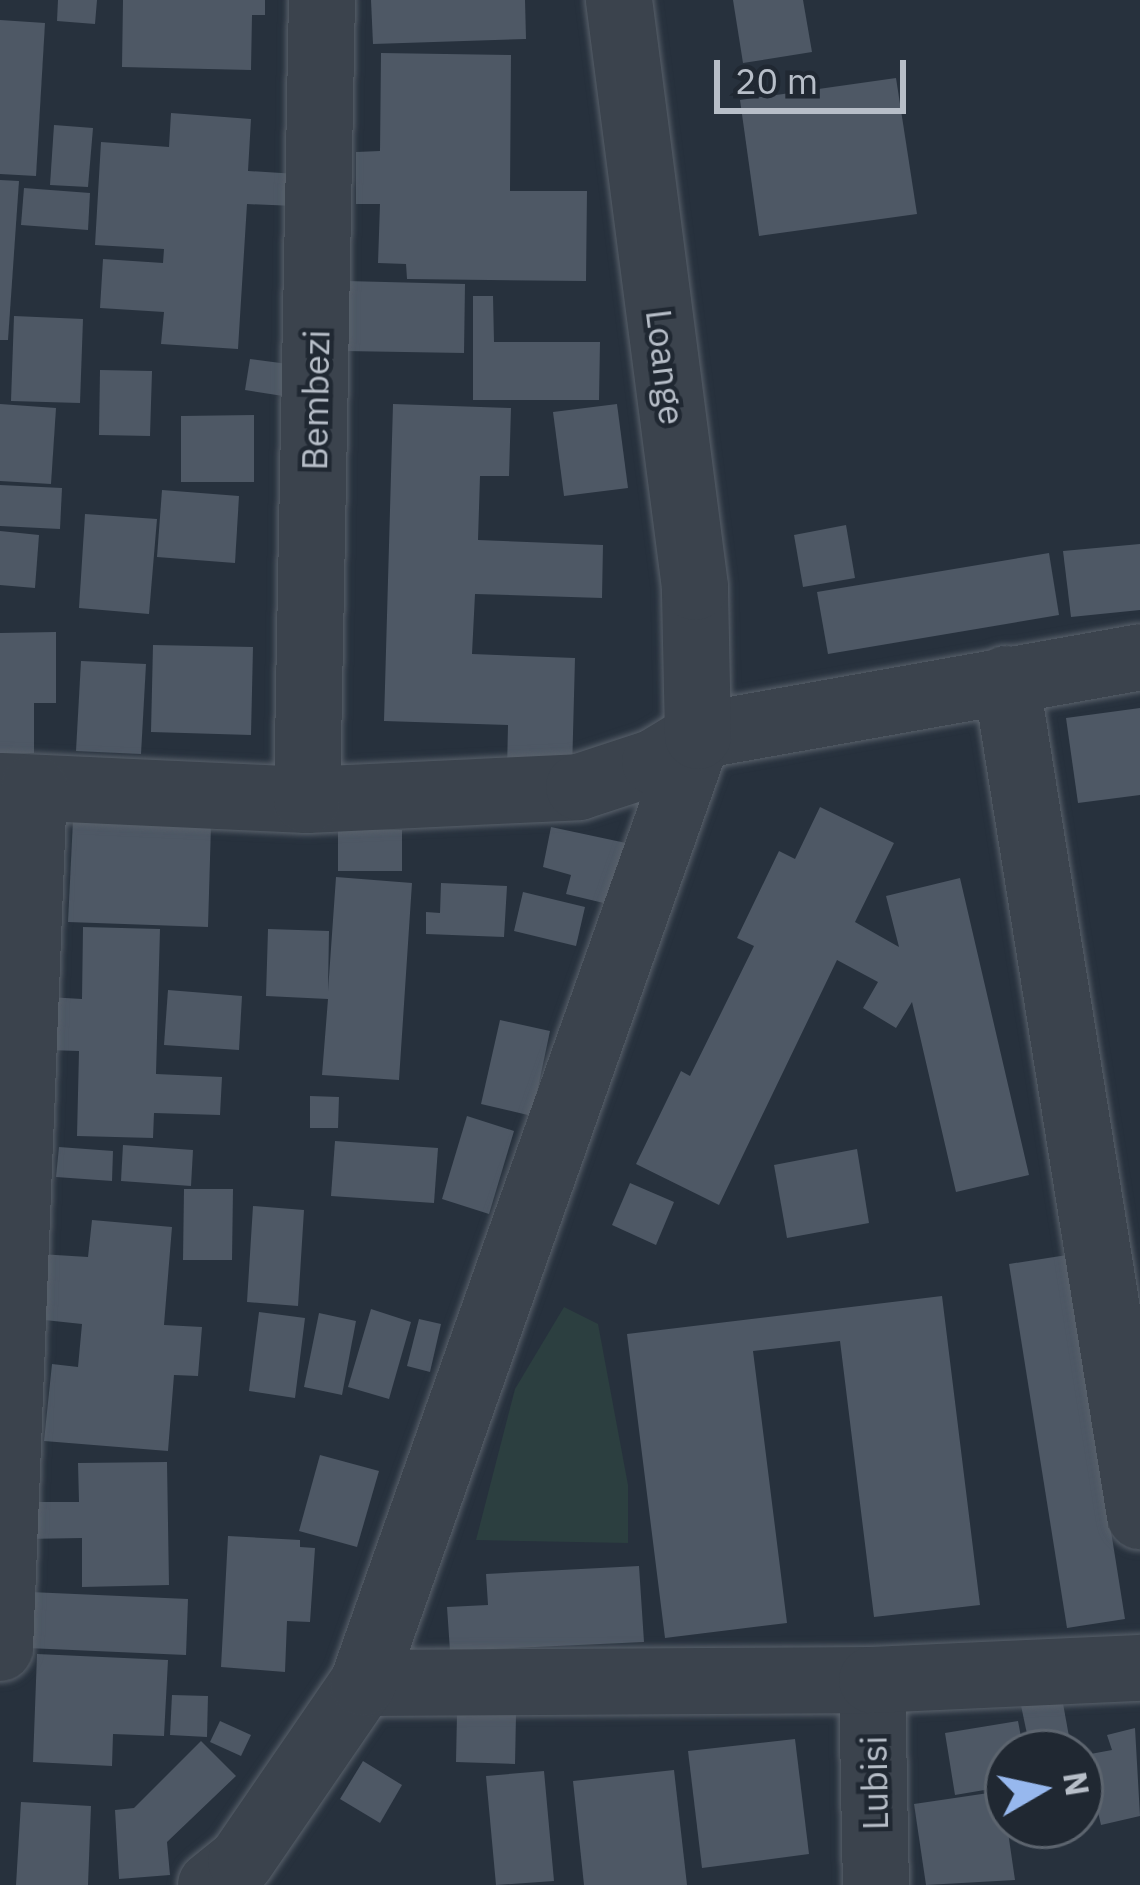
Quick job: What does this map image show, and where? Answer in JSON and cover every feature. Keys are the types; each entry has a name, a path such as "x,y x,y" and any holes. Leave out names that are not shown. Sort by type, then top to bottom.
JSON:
{"street":[{"name":"Bembezi","path":"307,800 322,0"},
{"name":"Loange","path":"619,0 694,587 698,736"},
{"path":"0,1648 17,787 307,800 579,787 655,762 698,736 1140,657"},
{"path":"1006,679 1140,1516"},
{"path":"232,1877 363,1683 698,736"},
{"path":"363,1683 872,1680 1140,1668"},
{"name":"Lubisi","path":"872,1680 876,1885"}],"shaded area":[{"path":"564,1307 598,1324 628,1485 628,1543 476,1540 515,1389"}],"building":[{"path":"58,0 97,0 95,24 57,21"},
{"path":"123,0 265,0 265,15 252,15 251,70 122,67"},
{"path":"371,0 525,0 526,39 373,44"},
{"path":"733,0 803,0 812,52 743,63"},
{"path":"0,20 45,23 36,176 0,174"},
{"path":"381,53 511,55 510,191 587,191 586,281 407,279 406,264 378,263 380,204 356,204 356,152 380,151"},
{"path":"896,78 917,214 759,236 740,100"},
{"path":"171,113 251,119 248,171 297,174 295,206 247,204 238,349 161,344 164,312 100,308 103,259 163,263 164,249 95,245 101,142 169,147"},
{"path":"54,125 93,128 88,187 50,185"},
{"path":"0,180 19,181 8,340 0,340"},
{"path":"24,188 90,193 88,230 21,225"},
{"path":"346,281 465,284 464,353 344,351"},
{"path":"473,296 493,296 494,342 600,342 599,400 473,400"},
{"path":"14,316 83,319 80,403 11,401"},
{"path":"250,359 288,364 283,396 245,390"},
{"path":"100,370 152,371 150,436 99,435"},
{"path":"0,404 56,408 51,484 0,481"},
{"path":"393,404 511,408 509,476 480,476 478,540 603,545 602,598 475,594 472,654 575,658 572,772 507,770 508,725 384,721"},
{"path":"617,404 628,488 564,496 553,412"},
{"path":"254,415 254,482 181,482 181,416"},
{"path":"0,485 62,488 60,529 0,526"},
{"path":"162,490 239,496 235,563 157,557"},
{"path":"85,514 157,519 149,614 79,608"},
{"path":"846,525 855,578 803,587 794,535"},
{"path":"0,531 39,535 35,588 0,585"},
{"path":"1140,544 1140,610 1071,617 1063,551"},
{"path":"1049,553 1059,615 828,654 817,592"},
{"path":"56,632 56,703 34,703 34,753 0,753 0,633"},
{"path":"153,645 253,647 251,735 151,732"},
{"path":"81,661 146,664 141,754 76,751"},
{"path":"1140,708 1140,795 1078,803 1066,718"},
{"path":"820,807 894,843 855,922 899,947 886,896 960,878 1029,1175 956,1192 912,1002 896,1028 863,1008 878,982 837,960 719,1205 636,1164 681,1071 690,1076 754,946 737,938 779,851 795,859"},
{"path":"73,820 211,825 208,927 68,922"},
{"path":"551,827 626,843 612,905 566,894 571,875 543,867"},
{"path":"338,830 402,830 402,871 338,871"},
{"path":"336,877 412,883 399,1080 322,1075 328,999 266,996 268,929 329,931 328,991"},
{"path":"441,883 507,886 504,937 426,934 426,912 440,913"},
{"path":"523,892 585,907 576,946 514,931"},
{"path":"83,927 160,929 156,1074 222,1077 220,1115 154,1113 153,1138 77,1136 79,1051 47,1050 48,997 82,999"},
{"path":"168,990 242,996 239,1050 164,1045"},
{"path":"500,1020 550,1031 532,1116 481,1104"},
{"path":"310,1096 339,1097 338,1128 310,1128"},
{"path":"467,1116 514,1131 489,1214 442,1199"},
{"path":"335,1141 438,1148 434,1203 331,1196"},
{"path":"123,1145 193,1150 191,1186 121,1181"},
{"path":"59,1147 113,1151 112,1181 56,1177"},
{"path":"857,1149 869,1223 787,1238 774,1165"},
{"path":"630,1183 674,1202 656,1245 612,1225"},
{"path":"184,1189 233,1189 232,1260 183,1260"},
{"path":"253,1206 304,1210 298,1306 247,1302"},
{"path":"92,1220 172,1227 164,1325 202,1327 198,1376 174,1375 168,1451 44,1441 52,1364 78,1367 82,1324 35,1319 40,1254 88,1257"},
{"path":"1067,1255 1125,1619 1067,1628 1009,1264"},
{"path":"942,1296 980,1605 874,1617 840,1341 753,1351 787,1623 665,1638 627,1334"},
{"path":"371,1309 411,1322 389,1399 348,1387"},
{"path":"259,1312 305,1318 295,1398 249,1391"},
{"path":"319,1313 356,1321 342,1395 304,1387"},
{"path":"419,1319 441,1324 430,1372 407,1366"},
{"path":"320,1455 379,1471 357,1547 299,1531"},
{"path":"167,1462 169,1585 82,1587 82,1538 25,1539 25,1502 79,1502 78,1463"},
{"path":"228,1536 300,1540 300,1547 315,1548 310,1622 287,1621 285,1672 221,1667"},
{"path":"639,1566 644,1642 450,1651 447,1607 488,1605 486,1574"},
{"path":"30,1592 188,1599 186,1655 27,1648"},
{"path":"37,1654 168,1660 164,1736 113,1734 112,1766 33,1762"},
{"path":"1060,1687 1068,1729 1026,1729 1019,1696"},
{"path":"172,1695 208,1696 207,1737 170,1735"},
{"path":"457,1714 516,1715 515,1764 456,1762"},
{"path":"220,1721 251,1735 241,1756 210,1742"},
{"path":"1018,1721 1020,1729 984,1729 984,1790 955,1795 945,1733"},
{"path":"1135,1728 1140,1816 1104,1824 1104,1751 1112,1750 1107,1735"},
{"path":"795,1739 809,1854 702,1868 688,1751"},
{"path":"201,1741 236,1776 167,1842 170,1875 119,1879 115,1810 134,1808"},
{"path":"363,1761 402,1785 380,1823 340,1799"},
{"path":"674,1770 687,1885 584,1885 573,1781"},
{"path":"544,1771 554,1881 496,1885 486,1776"},
{"path":"984,1794 984,1849 1010,1849 1015,1880 926,1885 914,1804"},
{"path":"21,1802 91,1806 88,1885 16,1885"}]}
